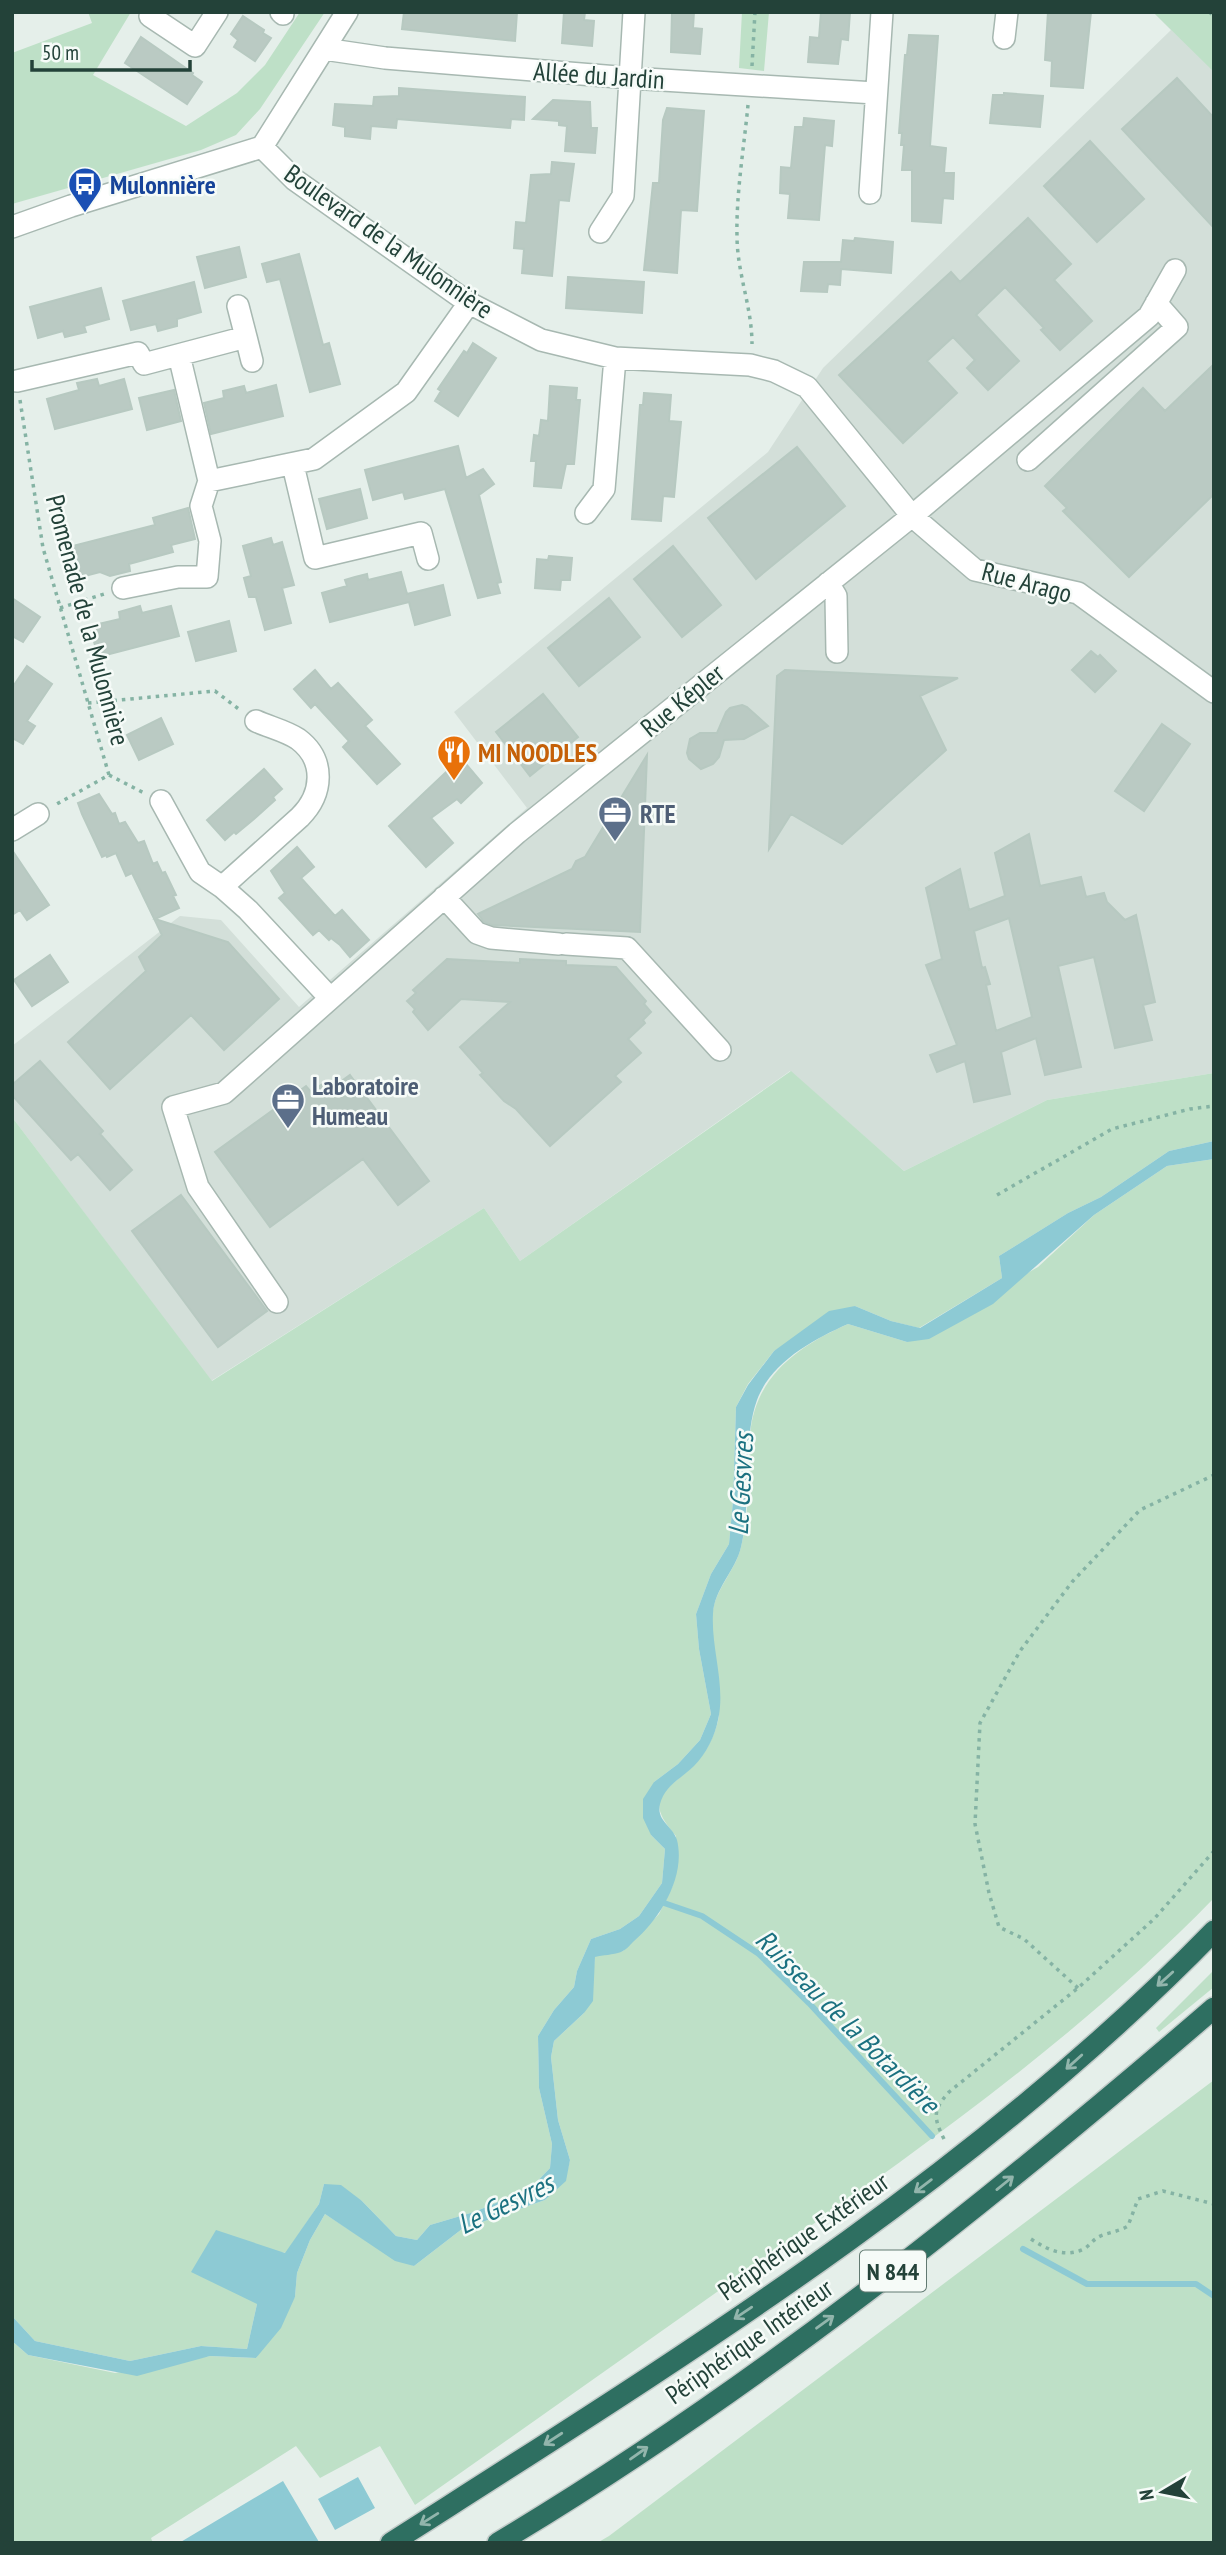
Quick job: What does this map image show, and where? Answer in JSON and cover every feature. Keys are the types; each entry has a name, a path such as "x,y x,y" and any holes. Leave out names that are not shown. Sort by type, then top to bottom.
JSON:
{"highway":[{"name":"Périphérique Extérieur","path":"391,2543 684,2353 917,2191 1071,2065 1214,1931"},
{"name":"Périphérique Intérieur","path":"498,2543 583,2492 825,2323 1018,2172 1214,2008"},
{"path":"523,2543 583,2492"}],"street":[{"path":"150,16 195,46 217,12"},
{"path":"12,227 262,147 347,12"},
{"path":"600,232 622,196 634,12"},
{"path":"870,193 882,12"},
{"path":"1004,38 1007,12"},
{"name":"Allée du Jardin","path":"324,49 385,58 630,78 876,93"},
{"name":"Boulevard de la Mulonnière","path":"262,147 295,180 469,303 541,340 615,358 750,365 774,371 807,387 912,516"},
{"name":"Rue Képler","path":"277,1302 198,1187 173,1107 224,1093 517,833 912,516 1149,316 1175,270"},
{"path":"209,481 293,465 314,458 406,392 469,303"},
{"path":"1028,460 1177,327 1156,303"},
{"path":"238,306 252,361"},
{"path":"17,382 138,353 144,364 246,337"},
{"path":"123,588 178,577 208,577 210,541 201,506 209,481 179,355"},
{"path":"586,513 604,489 615,358"},
{"path":"293,465 315,558 421,533 428,559"},
{"name":"Rue Arago","path":"912,516 975,570 1078,593 1214,692"},
{"path":"828,583 836,596 837,652"},
{"path":"222,887 300,817 310,807 316,795 319,778 316,761 308,748 296,737 256,721"},
{"path":"161,801 200,872 248,910 330,998"},
{"path":"12,830 38,814"},
{"path":"444,897 477,933 491,938 628,948 720,1050"}],"path":[{"path":"750,365 752,320 741,276 736,236 755,12"},
{"path":"1209,12 1214,16"},
{"name":"Promenade de la Mulonnière","path":"17,382 43,548 109,775 38,814"},
{"path":"60,608 123,588"},
{"path":"88,703 215,691 256,721"},
{"path":"109,775 161,801"},
{"path":"997,1195 1112,1129 1190,1109 1214,1106"},
{"path":"1078,1988 1024,1939 999,1927 989,1894 975,1824 980,1723 1020,1651 1072,1582 1140,1510 1214,1475"},
{"path":"944,2139 936,2119 937,2106 949,2092 1078,1988 1154,1919 1214,1851"},
{"path":"1031,2239 1048,2249 1065,2253 1086,2248 1098,2236 1116,2233 1128,2226 1138,2199 1163,2191 1214,2204"}],"shaded area":[{"path":"1153,12 1214,12 1214,1073 1047,1100 904,1171 790,1071 520,1261 484,1208 211,1381 12,1117 12,1046 180,916 221,920 299,1007 527,808 454,712 768,452 823,368 1171,30"}],"green space":[{"path":"88,12 131,12 93,75 186,126 237,93 265,65 300,12 325,12 260,109 236,135 201,150 12,204 12,53 92,23"},
{"path":"742,12 769,12 764,71 739,68"},
{"path":"1153,12 1214,12 1214,72"},
{"path":"791,1071 904,1171 1047,1100 1214,1073 1214,1141 1169,1151 1101,1197 1068,1213 999,1256 1002,1278 919,1328 891,1321 855,1306 774,1351 748,1384 736,1407 729,1544 711,1574 696,1614 699,1649 711,1714 700,1740 678,1764 654,1782 651,1835 665,1849 662,1883 639,1916 620,1929 591,1939 577,1971 574,1987 554,2010 538,2036 539,2088 552,2144 550,2168 530,2189 474,2212 430,2225 417,2240 396,2236 362,2201 324,2184 319,2204 286,2253 280,2252 257,2304 247,2349 201,2346 130,2361 35,2341 12,2316 12,1117 212,1381 484,1208 520,1261"},
{"path":"1214,1159 1214,1898 1112,1994 1004,2084 835,2209 415,2505 380,2446 320,2478 296,2446 151,2538 153,2543 12,2543 12,2341 28,2355 115,2373 210,2356 256,2358 295,2297 297,2273 310,2240 325,2214 374,2246 414,2266 462,2229 545,2200 565,2181 570,2160 558,2120 551,2057 554,2041 584,2013 595,1956 623,1951 659,1914 673,1885 676,1836 666,1823 659,1804 666,1790 701,1757 718,1721 712,1641 713,1610 718,1594 739,1555 744,1533 753,1415 770,1380 782,1366 812,1342 848,1324 907,1342 1038,1267 1094,1215 1167,1166"},
{"path":"1214,1970 1214,1987 1159,2032 1156,2028"},
{"path":"1214,2080 1214,2543 597,2543 609,2536"}],"water":[{"name":"Le Gesvres","path":"1214,1141 1214,1159 1167,1166 1094,1215 993,1304 929,1339 907,1342 848,1324 795,1353 772,1374 764,1386 752,1416 741,1547 714,1605 713,1627 720,1694 717,1726 702,1756 670,1787 660,1804 660,1815 677,1840 678,1868 674,1882 669,1896 643,1933 623,1951 595,1957 593,2001 554,2041 551,2057 558,2120 570,2160 566,2181 545,2200 462,2229 414,2266 395,2261 325,2214 310,2240 297,2273 295,2297 281,2328 256,2358 210,2356 137,2376 28,2355 12,2341 12,2316 35,2341 130,2361 201,2346 247,2349 257,2304 191,2272 216,2230 285,2253 319,2204 324,2184 341,2185 362,2201 396,2236 417,2240 430,2225 474,2212 530,2189 550,2168 552,2144 539,2088 538,2036 554,2010 574,1987 577,1971 591,1939 620,1929 639,1916 662,1883 665,1849 651,1835 643,1818 643,1799 654,1782 678,1764 700,1740 711,1714 699,1649 696,1614 711,1574 729,1544 736,1407 748,1385 774,1351 829,1311 855,1306 891,1321 920,1328 1002,1278 999,1256 1068,1213 1101,1197 1169,1151"},
{"path":"358,2477 375,2508 335,2530 318,2499"},
{"path":"283,2481 319,2542 179,2543"}],"building":[{"path":"404,12 517,12 515,41 402,29"},
{"path":"564,12 585,12 584,20 594,21 592,46 562,43"},
{"path":"672,12 694,12 693,28 702,29 700,54 671,52"},
{"path":"821,12 850,12 848,40 841,39 838,64 808,62 810,37 819,38"},
{"path":"1048,12 1091,12 1083,88 1051,86 1052,61 1045,60"},
{"path":"243,16 271,38 255,61 234,47 238,40 231,34"},
{"path":"909,35 938,36 930,146 946,148 944,173 954,173 953,199 943,198 941,223 912,221 912,170 902,170 904,145 901,145 902,133 899,133"},
{"path":"141,37 202,82 187,104 125,63"},
{"path":"1177,78 1214,118 1214,228 1122,129"},
{"path":"399,88 525,97 524,120 511,119 510,128 397,119 396,128 371,126 370,139 345,136 345,127 333,125 335,104 373,106 374,97 399,96"},
{"path":"1004,93 1043,96 1040,127 990,123 993,95"},
{"path":"553,100 590,102 591,128 597,128 595,153 565,151 567,126 559,125 559,121 533,119"},
{"path":"667,108 704,111 697,211 681,210 677,273 644,270 653,183 659,183 663,120"},
{"path":"804,118 834,121 832,146 825,145 819,220 788,218 790,194 780,193 781,167 791,168 795,127 803,127"},
{"path":"1090,141 1144,199 1097,242 1044,186"},
{"path":"552,162 574,164 569,201 559,200 552,276 522,273 524,249 514,248 516,222 526,223 531,175 551,174"},
{"path":"1028,218 1071,264 1054,280 1092,321 1060,350 1041,330 1044,328 1005,287 976,315 1019,361 988,390 967,368 975,360 953,337 927,361 957,393 903,443 839,375 951,272 960,282"},
{"path":"855,238 893,242 891,273 841,269 840,285 828,284 827,292 801,291 804,262 841,262 843,240 854,241"},
{"path":"239,247 246,277 205,288 197,257"},
{"path":"299,254 323,345 329,343 340,384 310,392 280,279 267,282 262,264"},
{"path":"568,277 644,282 642,313 566,308"},
{"path":"194,282 201,312 177,319 177,326 158,331 156,324 131,330 123,301"},
{"path":"101,288 109,319 84,326 86,332 65,337 63,331 38,338 30,307"},
{"path":"473,343 496,358 458,416 435,401 441,391 438,389 464,351 467,353"},
{"path":"1214,364 1214,494 1129,577 1063,511 1067,508 1045,486 1143,388 1165,411"},
{"path":"97,379 99,386 124,379 132,409 55,429 47,399 79,390 77,383"},
{"path":"276,385 283,416 211,434 204,403 224,398 223,391 244,386 246,393"},
{"path":"550,386 577,388 576,400 580,400 574,464 566,464 561,488 534,486 536,461 531,461 534,435 539,436 541,420 548,421"},
{"path":"174,390 181,421 147,430 139,398"},
{"path":"644,393 671,395 669,421 681,422 674,497 663,496 661,521 632,519 640,405 643,405"},
{"path":"458,446 466,478 483,469 494,484 479,495 501,582 497,583 500,593 478,598 445,489 405,499 403,492 373,500 365,470"},
{"path":"797,447 845,506 756,579 708,518"},
{"path":"360,489 367,518 327,529 319,499"},
{"path":"188,508 195,539 171,545 173,552 129,564 130,571 110,576 100,572 77,578 69,547 155,525 153,518"},
{"path":"271,538 273,545 282,542 294,585 282,588 291,623 265,630 256,597 249,597 244,578 251,576 243,546"},
{"path":"673,546 721,605 682,637 634,579"},
{"path":"549,556 572,558 570,580 561,580 560,590 535,588 537,559 548,560"},
{"path":"401,572 407,594 443,585 450,615 415,625 409,602 330,622 322,593 347,586 345,580 355,577 367,574 368,580"},
{"path":"12,598 40,617 23,642 12,636"},
{"path":"609,598 640,637 579,686 548,648"},
{"path":"140,606 142,613 171,606 179,636 98,657 90,626 120,619 119,612"},
{"path":"229,621 236,651 196,661 188,632"},
{"path":"1091,651 1098,657 1100,655 1116,671 1095,692 1072,670"},
{"path":"27,666 52,684 27,721 35,726 23,744 14,739 12,741 12,688"},
{"path":"315,670 331,689 338,683 372,720 365,726 400,764 377,784 343,747 349,741 315,704 311,708 294,689"},
{"path":"785,670 958,678 920,696 946,750 842,844 791,814 769,849 777,676"},
{"path":"543,694 578,737 530,776 496,732"},
{"path":"742,705 768,726 744,739 724,740 719,757 713,764 701,769 689,759 687,753 690,739 700,733 717,733 726,712"},
{"path":"161,718 173,744 139,760 127,735"},
{"path":"1162,724 1190,744 1144,811 1115,791"},
{"path":"647,755 640,932 492,925 484,922 478,914 572,869 576,861 585,857"},
{"path":"461,758 482,783 461,803 457,799 431,818 453,843 426,867 389,826"},
{"path":"264,769 282,789 273,797 275,800 254,819 225,840 207,820"},
{"path":"99,794 112,814 115,813 119,824 125,822 138,843 144,841 153,864 157,862 162,873 165,872 176,895 173,896 179,908 155,919 228,942 279,999 224,1050 191,1015 110,1089 68,1042 146,971 139,957 162,935 132,873 126,876 116,853 102,857 82,814 78,803"},
{"path":"1029,834 1040,886 1081,877 1086,897 1104,893 1107,902 1125,920 1136,915 1155,1002 1143,1005 1152,1040 1115,1048 1094,957 1058,966 1081,1067 1045,1075 1036,1038 1001,1052 1010,1094 974,1102 965,1061 937,1072 930,1055 957,1045 926,965 942,959 926,888 960,869 969,910 1005,896 995,853","holes":["1009,918 1032,1017 996,1031 986,985 990,984 985,967 982,968 974,931"]},
{"path":"297,847 314,867 301,878 335,916 342,910 369,940 350,957 340,945 331,938 329,940 319,930 313,935 279,898 285,893 271,871"},
{"path":"12,850 49,905 27,920 20,910 12,915"},
{"path":"50,955 68,982 32,1006 14,980"},
{"path":"447,959 520,963 520,959 566,961 566,965 616,967 646,1001 644,1004 651,1012 643,1020 645,1023 628,1039 641,1053 615,1076 621,1082 550,1146 480,1075 483,1073 460,1047 510,1002 461,999 428,1030 413,1012 415,1009 407,1001 416,993 413,990"},
{"path":"40,1061 103,1131 100,1134 132,1170 110,1190 78,1154 71,1160 12,1095 12,1085"},
{"path":"350,1075 429,1181 398,1205 363,1159 270,1227 215,1152 306,1086 311,1092 324,1083 329,1090"},
{"path":"181,1195 267,1311 218,1347 132,1231"}],"waterway":[{"name":"Ruisseau de la Botardière","path":"662,1898 664,1903 702,1916 759,1954 809,2003 932,2136"},
{"name":"Ruisseau de la Botardière","path":"1023,2249 1087,2284 1196,2284 1214,2296"}],"place":[{"name":"Mulonnière","path":"85,214"},
{"name":"MI NOODLES","path":"454,782"},
{"name":"RTE","path":"615,843"},
{"name":"Laboratoire Humeau","path":"288,1130"}]}
